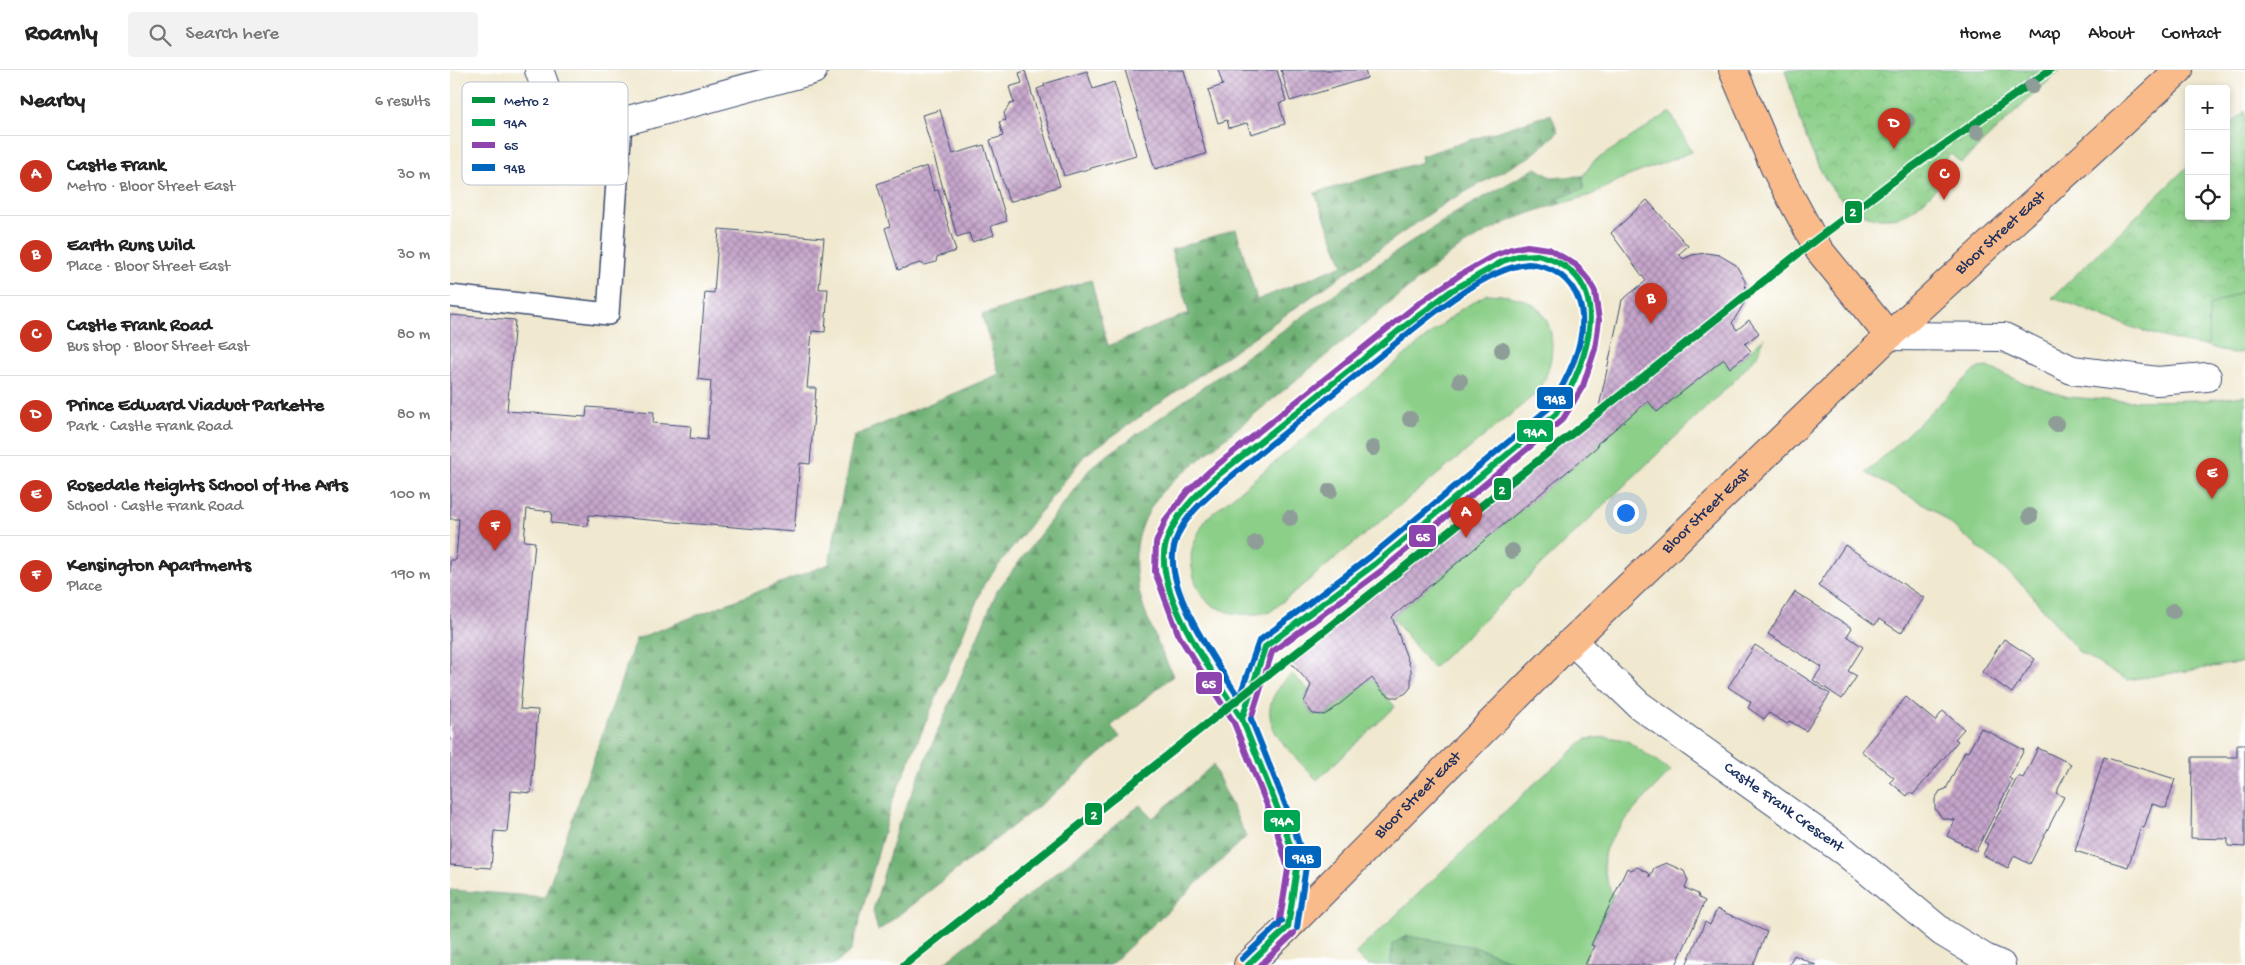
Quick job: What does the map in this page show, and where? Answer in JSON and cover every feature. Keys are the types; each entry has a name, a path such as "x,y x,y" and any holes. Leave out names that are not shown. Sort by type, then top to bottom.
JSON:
{"main road":[{"path":"1733,70 1775,168 1819,250 1889,336"},
{"name":"Bloor Street East","path":"1248,965 1572,641 1889,336 2178,70"}],"street":[{"path":"539,70 543,82"},
{"path":"628,121 813,70"},
{"path":"1889,336 2004,337 2072,370 2157,381 2207,377"},
{"name":"Castle Frank Crescent","path":"1572,641 1639,705 1845,852 1942,932 1985,958 2001,965"}],"lane":[{"path":"450,296 608,314 617,185"},
{"path":"1242,719 1265,647 1375,564 1556,414 1575,382 1586,347 1590,318 1587,293 1577,278 1564,266 1552,259 1538,255 1518,256 1498,263 1446,292 1216,477 1194,497 1174,523 1166,545 1164,571 1187,632 1242,719 1283,822 1297,868 1288,927"}],"green space":[{"path":"1785,70 2060,70 1961,163 1951,154 1937,168 1946,179 1918,206 1899,217 1884,218 1862,214 1844,202 1829,184 1816,162 1806,138"},
{"path":"2245,111 2245,290 2209,306 2208,346 2148,333 2052,298 2185,169 2185,220 2230,220 2230,125"},
{"path":"1670,112 1692,152 1621,179 1591,195 1560,204 1559,198 1583,189 1583,176 1593,162"},
{"path":"1551,114 1558,132 1531,156 1445,203 1084,456 984,584 892,802 851,951 833,965 450,965 450,890 545,897 636,639 829,564 854,436 999,374 982,315 1091,280 1108,346 1189,313 1171,250 1236,229 1257,300 1343,265 1315,193 1422,162 1421,156"},
{"path":"1536,168 1551,177 1583,176 1583,189 1559,198 1560,204 1503,224 1450,254 1179,476 1160,494 1143,524 1137,547 1136,569 1145,611 1173,676 1111,726 1120,737 1050,797 878,931 873,911 897,828 997,591 1092,466 1354,280 1457,212"},
{"path":"2245,290 2245,352 2232,354 2208,346 2209,306"},
{"path":"1487,294 1510,296 1527,301 1541,312 1547,322 1551,334 1551,359 1544,382 1538,392 1270,612 1246,614 1224,611 1205,599 1194,577 1191,556 1200,529 1207,518 1460,310"},
{"path":"1764,338 1758,354 1736,379 1433,668 1392,617 1598,446 1597,444 1648,401 1657,412 1724,359 1730,368"},
{"path":"1988,367 2029,385 2068,397 2119,401 2206,400 2245,396 2245,662 2127,680 2079,652 2024,586 1933,509 1866,473 1974,371 1979,368"},
{"path":"1292,674 1308,689 1304,702 1313,714 1324,715 1331,711 1372,678 1395,707 1317,780 1283,743 1274,730 1270,717 1271,704 1278,690"},
{"path":"1607,737 1626,740 1671,771 1645,798 1609,842 1605,851 1604,868 1613,896 1582,965 1521,965 1477,947 1392,944 1391,965 1368,965 1355,954 1533,785 1586,739"},
{"path":"1213,765 1246,837 1110,965 942,965 1140,805 1153,818"},
{"path":"1406,936 1477,947 1521,965 1391,965 1392,944"}],"building":[{"path":"1125,70 1184,70 1206,154 1155,169"},
{"path":"1218,70 1277,70 1286,101 1279,103 1285,124 1251,134 1247,123 1229,128 1227,120 1218,123 1208,90 1223,85"},
{"path":"1281,70 1365,70 1367,78 1290,101"},
{"path":"1025,71 1060,186 1009,202 990,140 1003,136 999,122 1006,120 1004,113 1010,104 1014,103 1009,87 1022,83 1019,73"},
{"path":"1087,71 1093,89 1114,82 1136,155 1064,176 1037,89 1045,86 1044,84"},
{"path":"940,110 953,154 984,145 1007,221 991,226 994,235 972,242 969,233 957,237 922,115"},
{"path":"927,166 934,191 938,190 956,251 937,257 936,262 925,265 920,263 898,270 885,228 890,226 877,184"},
{"path":"1647,200 1688,246 1679,254 1683,259 1692,255 1706,253 1719,255 1736,265 1745,281 1746,292 1745,302 1732,323 1737,330 1749,320 1759,333 1745,344 1751,351 1730,368 1724,359 1657,412 1648,401 1597,444 1598,446 1392,617 1411,669 1411,687 1406,693 1398,697 1391,697 1383,692 1372,678 1331,711 1324,715 1313,714 1304,702 1311,685 1291,663 1599,407 1622,300 1646,281 1611,233"},
{"path":"719,229 824,238 819,289 828,289 825,332 812,331 807,388 816,388 810,464 800,463 794,532 589,515 588,526 551,523 552,512 527,509 524,541 535,542 520,709 538,710 531,793 511,791 507,832 494,831 491,868 450,865 450,560 456,560 459,519 450,519 450,315 515,320 507,411 586,417 587,407 654,412 653,423 691,426 690,438 707,440 711,381 698,379 705,292 714,293"},
{"path":"1845,545 1924,598 1901,633 1879,619 1875,625 1818,586"},
{"path":"1795,592 1852,628 1847,636 1863,647 1848,671 1857,676 1842,699 1813,680 1822,667 1768,634"},
{"path":"2004,639 2035,659 2012,693 1982,672"},
{"path":"1755,645 1830,694 1806,731 1790,721 1787,724 1769,713 1764,719 1748,708 1751,702 1728,687"},
{"path":"1906,697 1935,721 1943,711 1964,729 1955,739 1958,741 1913,795 1910,792 1907,796 1890,782 1894,778 1861,751"},
{"path":"1981,728 2024,750 2009,778 2012,780 1976,851 1947,836 1955,820 1942,818 1935,809 1935,799 1940,791 1946,789 1965,751 1968,752"},
{"path":"2237,744 2245,744 2245,847 2228,846 2228,839 2191,838 2192,757 2237,757"},
{"path":"2038,748 2071,764 2056,793 2064,797 2030,864 2014,856 2008,868 1983,855 1988,844 1984,842 2018,776 2023,778"},
{"path":"2104,757 2175,779 2166,808 2152,804 2144,828 2141,827 2128,867 2075,851"},
{"path":"1666,863 1684,871 1688,881 1685,888 1698,894 1699,898 1705,901 1676,965 1585,965 1594,946 1591,945 1627,868 1631,870 1637,867 1649,873 1650,877 1654,868"},
{"path":"1717,909 1767,932 1753,965 1686,965 1705,922 1710,925"},
{"path":"1794,955 1816,965 1789,965"}],"metro line":[{"name":"2","path":"904,965 1804,249 1900,176 2050,70"}],"transit line":[{"name":"65","path":"1251,719 1272,652 1381,571 1563,419 1583,386 1595,349 1599,320 1595,292 1576,265 1549,249 1527,246 1495,255 1460,275 1418,304 1211,470 1188,491 1166,519 1156,543 1155,572 1179,636 1234,723 1275,825 1288,869 1279,926"},
{"name":"94A","path":"1537,255 1563,266 1580,281 1588,301 1590,324 1586,347 1578,371 1556,414 1375,564 1265,647 1242,719 1189,634 1168,585 1164,562 1166,543 1174,524 1193,499 1216,477 1451,291 1503,261 1518,256 1537,255"},
{"name":"94B","path":"1528,264 1548,268 1562,276 1576,294 1581,310 1582,327 1579,345 1566,379 1549,408 1370,557 1259,641 1239,698 1194,626 1177,584 1173,564 1174,547 1186,520 1222,484 1427,318 1489,277 1509,268 1528,264"},
{"name":"94A","path":"1242,719 1283,822 1297,868 1288,927"},
{"name":"94B","path":"1251,719 1291,819 1306,866 1297,928"},
{"name":"94B","path":"1242,959 1282,921"},
{"name":"94A","path":"1248,965 1288,927"},
{"name":"65","path":"1261,965 1294,933"}],"place":[{"name":"Prince Edward Viaduct Parkette","path":"1894,149"},
{"name":"Castle Frank Road","path":"1944,200"},
{"name":"Earth Runs Wild","path":"1651,324"},
{"name":"Rosedale Heights School of the Arts","path":"2212,499"},
{"name":"Castle Frank","path":"1466,538"},
{"name":"Kensington Apartments","path":"495,551"}]}
